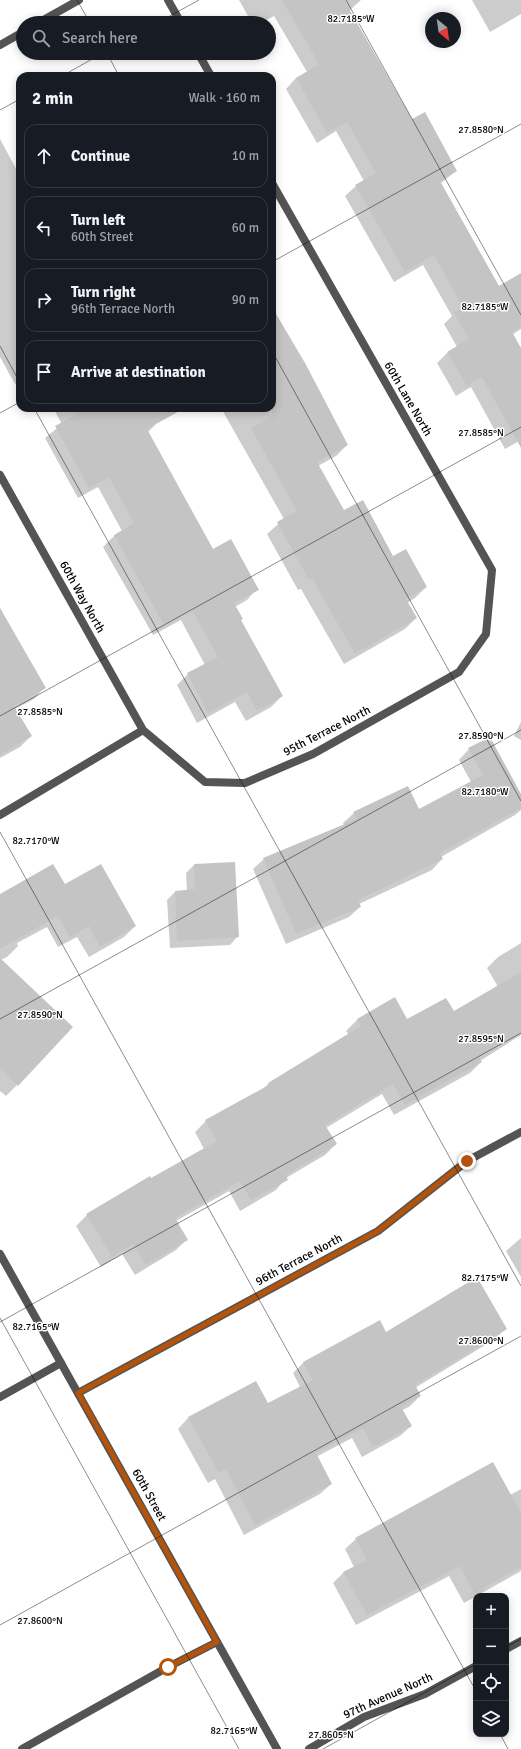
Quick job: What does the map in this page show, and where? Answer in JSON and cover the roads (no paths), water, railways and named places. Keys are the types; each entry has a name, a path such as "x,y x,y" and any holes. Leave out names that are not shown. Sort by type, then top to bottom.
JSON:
{"street":[{"path":"50,16 79,0"},
{"path":"168,0 177,16"},
{"path":"0,45 16,36"},
{"path":"202,60 209,72"},
{"name":"60th Lane North","path":"276,191 492,570 486,634"},
{"name":"60th Way North","path":"0,475 143,730"},
{"name":"95th Terrace North","path":"143,730 205,782 245,783 313,754 459,672 486,634"},
{"path":"0,815 143,730"},
{"name":"96th Terrace North","path":"78,1393 378,1231 467,1161 521,1132"},
{"name":"60th Street","path":"0,1254 277,1749"},
{"path":"0,1397 61,1363"},
{"path":"509,1647 521,1641"},
{"path":"22,1749 168,1667 217,1642"},
{"name":"97th Avenue North","path":"309,1749 364,1717 425,1694 473,1668"}]}
